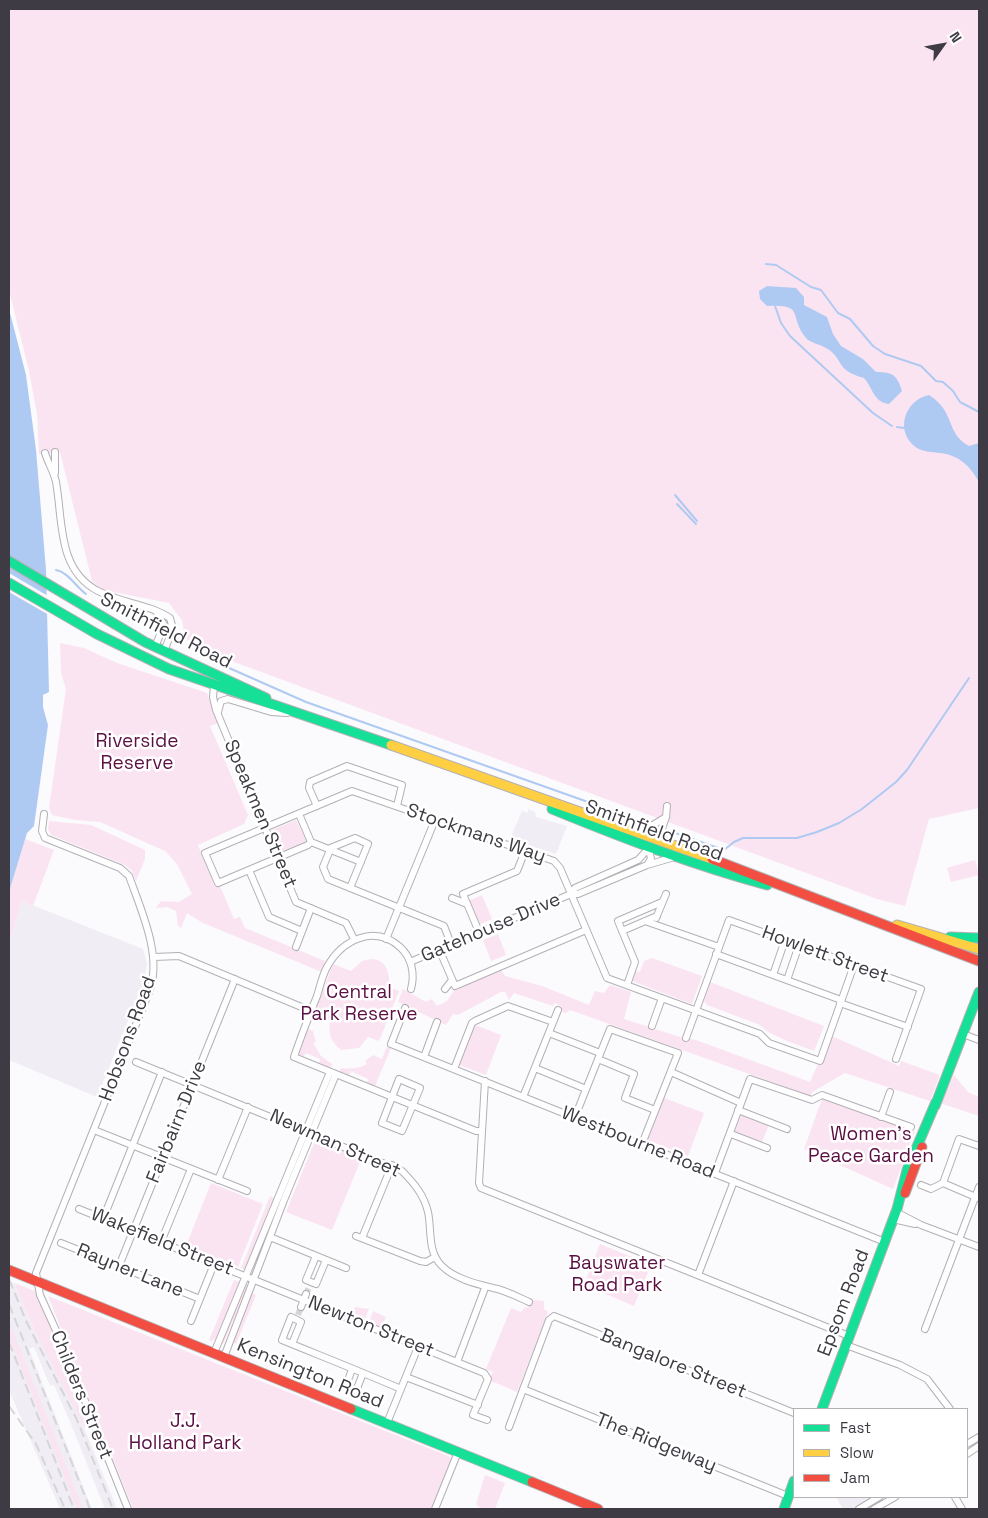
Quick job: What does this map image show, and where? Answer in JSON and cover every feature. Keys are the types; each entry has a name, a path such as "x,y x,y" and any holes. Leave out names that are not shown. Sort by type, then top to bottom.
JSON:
{"main road":[{"name":"Smithfield Road","path":"9,561 155,647 298,713"},
{"name":"Smithfield Road","path":"12,585 91,632 154,662 214,686 298,713 510,789 613,823 753,874 792,891 883,924 924,942 979,960"},
{"path":"154,662 155,647"},
{"path":"154,662 164,651"},
{"path":"214,686 218,676"},
{"name":"Smithfield Road","path":"510,789 570,818 649,848 751,882 792,891"},
{"path":"643,834 649,848 658,840"},
{"name":"Smithfield Road","path":"883,924 937,935 979,949"},
{"path":"913,929 924,942"},
{"path":"937,935 979,938"},
{"name":"Epsom Road","path":"822,1408 885,1242 907,1170 979,992"},
{"name":"Kensington Road","path":"9,1270 598,1509"},
{"path":"784,1509 793,1484"}],"street":[{"path":"55,452 62,537 75,571 98,591 169,617 173,630 164,651"},
{"path":"45,453 56,482"},
{"path":"149,609 158,614 164,622 163,630 155,647"},
{"name":"Speakmen Street","path":"214,686 213,697 218,714 296,902 346,923 354,939"},
{"path":"218,714 220,703 228,699 271,712 298,713"},
{"path":"317,806 309,788 310,782 347,766 402,785 396,806"},
{"name":"Stockmans Way","path":"249,870 218,883 206,853 352,791 525,851 557,864 606,976 760,1034 769,1043 820,1061 841,1001"},
{"path":"658,840 666,817 667,806"},
{"name":"Hobsons Road","path":"36,1281 36,1270 151,988 154,959 128,876 120,868 45,838 42,831 44,814"},
{"path":"299,814 311,842 361,862"},
{"path":"613,823 650,825 666,817"},
{"path":"386,939 435,820"},
{"path":"350,888 368,844 355,838 329,850 323,867 328,880 444,926 451,944"},
{"path":"302,931 269,917 249,870 311,842"},
{"path":"647,865 651,859 649,848"},
{"name":"Gatehouse Drive","path":"604,880 638,860 649,848"},
{"path":"479,932 462,894 517,871 525,851"},
{"name":"Gatehouse Drive","path":"410,962 571,894 575,888 675,857"},
{"path":"654,924 666,894"},
{"path":"452,898 467,904"},
{"path":"627,985 635,962 618,921 662,902"},
{"path":"296,947 311,908"},
{"path":"622,931 657,916"},
{"name":"Howlett Street","path":"719,947 730,920 921,989 908,1027"},
{"path":"646,921 719,947 686,1038"},
{"path":"439,949 455,986 586,930"},
{"path":"411,989 413,980 410,962 401,948 386,939 376,936 354,939 344,946 327,967 294,1057 482,1131"},
{"path":"773,975 785,940"},
{"path":"787,980 799,945"},
{"path":"716,954 908,1027 896,1059"},
{"path":"154,959 179,956 311,1011"},
{"path":"841,1001 854,965"},
{"name":"Fairbairn Drive","path":"119,1266 235,979"},
{"path":"445,989 452,980"},
{"path":"652,1026 662,998"},
{"path":"454,1069 472,1023 475,1021 508,1006 553,1022"},
{"name":"Westbourne Road","path":"405,1008 391,1044 885,1242"},
{"path":"523,1097 558,1010"},
{"path":"424,1057 437,1022"},
{"path":"575,1117 610,1029 678,1054 642,1144"},
{"path":"549,1032 634,1074 625,1098 655,1110"},
{"path":"963,1034 979,1040"},
{"name":"Newman Street","path":"136,1062 392,1165 402,1171 423,1196 428,1210 431,1245 435,1256"},
{"path":"535,1068 586,1089"},
{"path":"103,1219 162,1072"},
{"path":"671,1072 741,1102"},
{"path":"214,1353 245,1276 333,1073"},
{"path":"400,1079 420,1088 412,1105 402,1131 382,1123 400,1079"},
{"path":"715,1173 750,1079 812,1100 822,1095 911,1127"},
{"path":"485,1082 479,1183 481,1188 698,1275 848,1340 927,1379 949,1408"},
{"path":"882,1117 890,1092"},
{"path":"218,1180 248,1107"},
{"path":"738,1110 787,1129"},
{"path":"94,1130 247,1192"},
{"path":"224,1357 309,1131"},
{"path":"731,1134 767,1148"},
{"path":"921,1186 931,1189 943,1183 959,1139 979,1146"},
{"path":"392,1165 359,1237 420,1261 426,1262 435,1256 441,1266 450,1272 485,1288 495,1288 529,1302"},
{"path":"161,1242 191,1168"},
{"path":"698,1275 734,1181"},
{"path":"943,1183 977,1197"},
{"path":"925,1329 977,1197 979,1186"},
{"name":"Wakefield Street","path":"79,1209 253,1280"},
{"path":"895,1213 979,1247"},
{"path":"270,1237 346,1268"},
{"name":"Rayner Lane","path":"61,1243 200,1299"},
{"path":"316,1256 306,1280 310,1283 316,1284 326,1260"},
{"name":"Rayner Lane","path":"191,1321 214,1264"},
{"name":"Newton Street","path":"253,1280 488,1376 478,1405"},
{"name":"Childers Street","path":"36,1281 42,1301 64,1348 128,1509"},
{"path":"457,1362 485,1288"},
{"name":"Bangalore Street","path":"523,1389 551,1317 556,1316 793,1413"},
{"path":"292,1344 301,1322 296,1317 290,1317 282,1340 401,1388"},
{"path":"387,1423 418,1347"},
{"path":"352,1369 346,1386 356,1390 363,1373"},
{"path":"406,1377 478,1405 474,1415 486,1420"},
{"path":"508,1427 523,1389"},
{"name":"The Ridgeway","path":"523,1389 788,1496"},
{"path":"968,1441 979,1437"},
{"path":"968,1441 977,1447"},
{"path":"435,1509 458,1452"},
{"path":"859,1509 877,1498"},
{"path":"874,1509 893,1498"},
{"path":"956,1498 962,1509"}],"shaded area":[{"path":"528,809 535,812 536,817 567,826 556,854 510,839 522,811 528,813"},
{"path":"22,901 143,949 147,964 144,981 97,1097 9,1060 9,943"},
{"path":"9,1281 14,1283 37,1336 78,1413 117,1509 105,1509 54,1385 50,1386 34,1347 29,1349 92,1509 60,1509 9,1390"},
{"path":"837,1498 871,1498 852,1509 843,1509"}],"green space":[{"path":"9,9 979,9 979,808 929,819 905,906 877,899 207,652 185,638 182,620 169,603 103,590 92,581 60,452 39,454 37,414 29,371 9,290"},
{"name":"Riverside Reserve","path":"60,643 84,648 117,663 207,693 218,723 210,726 248,815 244,824 198,845 215,887 220,886 234,919 240,917 245,928 325,961 322,972 203,923 187,913 181,928 178,926 176,911 167,907 156,908 161,901 179,902 192,894 177,864 165,851 100,822 75,820 52,815 49,808 66,689 61,673"},
{"path":"296,820 307,842 282,853 272,830"},
{"path":"49,821 91,825 145,850 145,859 136,881 132,871 125,865 51,835 48,829"},
{"path":"25,839 54,850 33,906 22,901 9,943 9,892"},
{"path":"975,860 979,875 951,882 947,868"},
{"path":"482,895 492,919 478,925 468,901"},
{"path":"498,934 506,955 491,961 483,940"},
{"path":"652,958 702,976 692,1004 632,981 635,971 640,972 644,961"},
{"name":"Central Park Reserve","path":"372,959 384,965 389,977 389,987 399,991 379,1041 368,1037 359,1048 341,1050 331,1037 329,1030 330,1021 314,1014 333,964 351,971 362,961"},
{"path":"501,969 505,976 542,986 589,1005 595,991 604,993 610,985 631,992 624,1019 680,1037 696,1040 810,1082 818,1064 822,1065 832,1036 899,1066 901,1061 940,1075 930,1101 845,1073 812,1092 811,1096 570,1010 566,1013 561,1011 562,1007 555,1003 553,1006 514,993 509,1000 505,992 501,992 458,1015 453,1014 446,1025 398,1002 403,989 426,1002 432,999 437,1006 447,1001 455,989"},
{"path":"710,982 824,1026 814,1051 768,1032 760,1025 707,1005 704,1001"},
{"path":"475,1025 501,1035 486,1075 457,1064 472,1026"},
{"path":"308,1029 313,1031 316,1042 313,1043 321,1056 332,1064 331,1068 319,1063 320,1059 306,1053 303,1057 299,1055"},
{"path":"387,1046 391,1048 375,1086 367,1083 368,1079 351,1071 349,1075 339,1072 341,1068 354,1068 367,1064 365,1061 373,1055 382,1059"},
{"path":"954,1075 968,1092 979,1097 979,1116 940,1103"},
{"path":"664,1098 704,1113 688,1156 648,1140"},
{"name":"Women's Peace Garden","path":"822,1099 915,1131 893,1189 804,1149"},
{"path":"741,1115 769,1125 762,1142 735,1132"},
{"path":"315,1141 362,1157 332,1230 286,1212"},
{"path":"211,1183 263,1204 238,1267 186,1246"},
{"path":"270,1196 276,1199 271,1204 245,1270 241,1268"},
{"name":"Bayswater Road Park","path":"600,1244 651,1265 634,1306 584,1285"},
{"path":"234,1280 239,1282 216,1338 212,1341 209,1340"},
{"path":"14,1283 35,1291 55,1337 51,1339 87,1426 84,1427 37,1336"},
{"path":"244,1284 248,1286 223,1344 222,1340"},
{"path":"252,1293 256,1295 236,1344 232,1342"},
{"name":"J.J. Holland Park","path":"48,1296 453,1458 431,1509 133,1509"},
{"path":"533,1300 544,1301 544,1309 548,1312 517,1392 489,1380 493,1372 486,1369 511,1308 521,1312 524,1308 529,1307"},
{"path":"355,1307 369,1309 364,1321 351,1315"},
{"path":"373,1311 386,1317 381,1328 369,1323"},
{"path":"9,1321 83,1509 77,1509 9,1336"},
{"path":"485,1475 505,1483 495,1509 481,1509 476,1504"}],"water":[{"path":"767,286 796,288 804,297 804,305 827,317 833,334 841,346 863,359 876,372 894,376 902,391 889,404 876,398 864,378 848,371 832,352 806,338 792,309 767,306 760,299 759,291"},
{"path":"9,309 26,375 36,450 46,570 49,692 43,695 43,707 48,725 34,826 27,833 9,892"},
{"path":"929,395 943,408 956,435 961,441 969,446 979,443 979,482 968,466 953,456 922,450 910,442 904,426 908,410 920,398"}],"pier":[{"path":"9,573 48,596 49,615 9,592"}],"waterway":[{"path":"766,264 776,265 811,287 821,290 838,313 850,319 873,346 885,354 921,366 936,381 943,382 953,391 960,402 979,412"},
{"path":"775,306 781,323 790,336 873,413 892,426"},
{"path":"897,427 904,428"},
{"path":"675,495 697,521"},
{"path":"677,504 696,524"},
{"path":"56,570 68,577 86,594"},
{"path":"211,660 306,702 636,819"},
{"path":"675,833 724,850 743,838 797,838 839,823 862,809 896,782 907,770 969,678"}],"tunnel":[{"path":"306,1294 310,1285"},
{"path":"298,1315 301,1307"}],"railway":[{"path":"9,1279 27,1323 77,1420 113,1509"},
{"path":"9,1304 90,1509"},
{"path":"9,1342 74,1509"},
{"path":"9,1406 36,1444 65,1509"}],"traffic: fast":[{"path":"9,561 145,642 266,698"},
{"path":"9,583 97,634 169,669 391,745"},
{"path":"552,809 658,850 712,869 767,885"},
{"path":"950,937 979,938"},
{"path":"935,1106 979,992"},
{"path":"822,1408 897,1209 907,1170 936,1102"},
{"path":"351,1409 532,1482"},
{"path":"784,1509 793,1484"}],"traffic: slow":[{"path":"391,745 712,859"},
{"path":"897,925 979,949"}],"traffic: jam":[{"path":"712,859 979,961"},
{"path":"905,1193 922,1147"},
{"path":"9,1270 351,1409"},
{"path":"532,1482 598,1509"}]}
